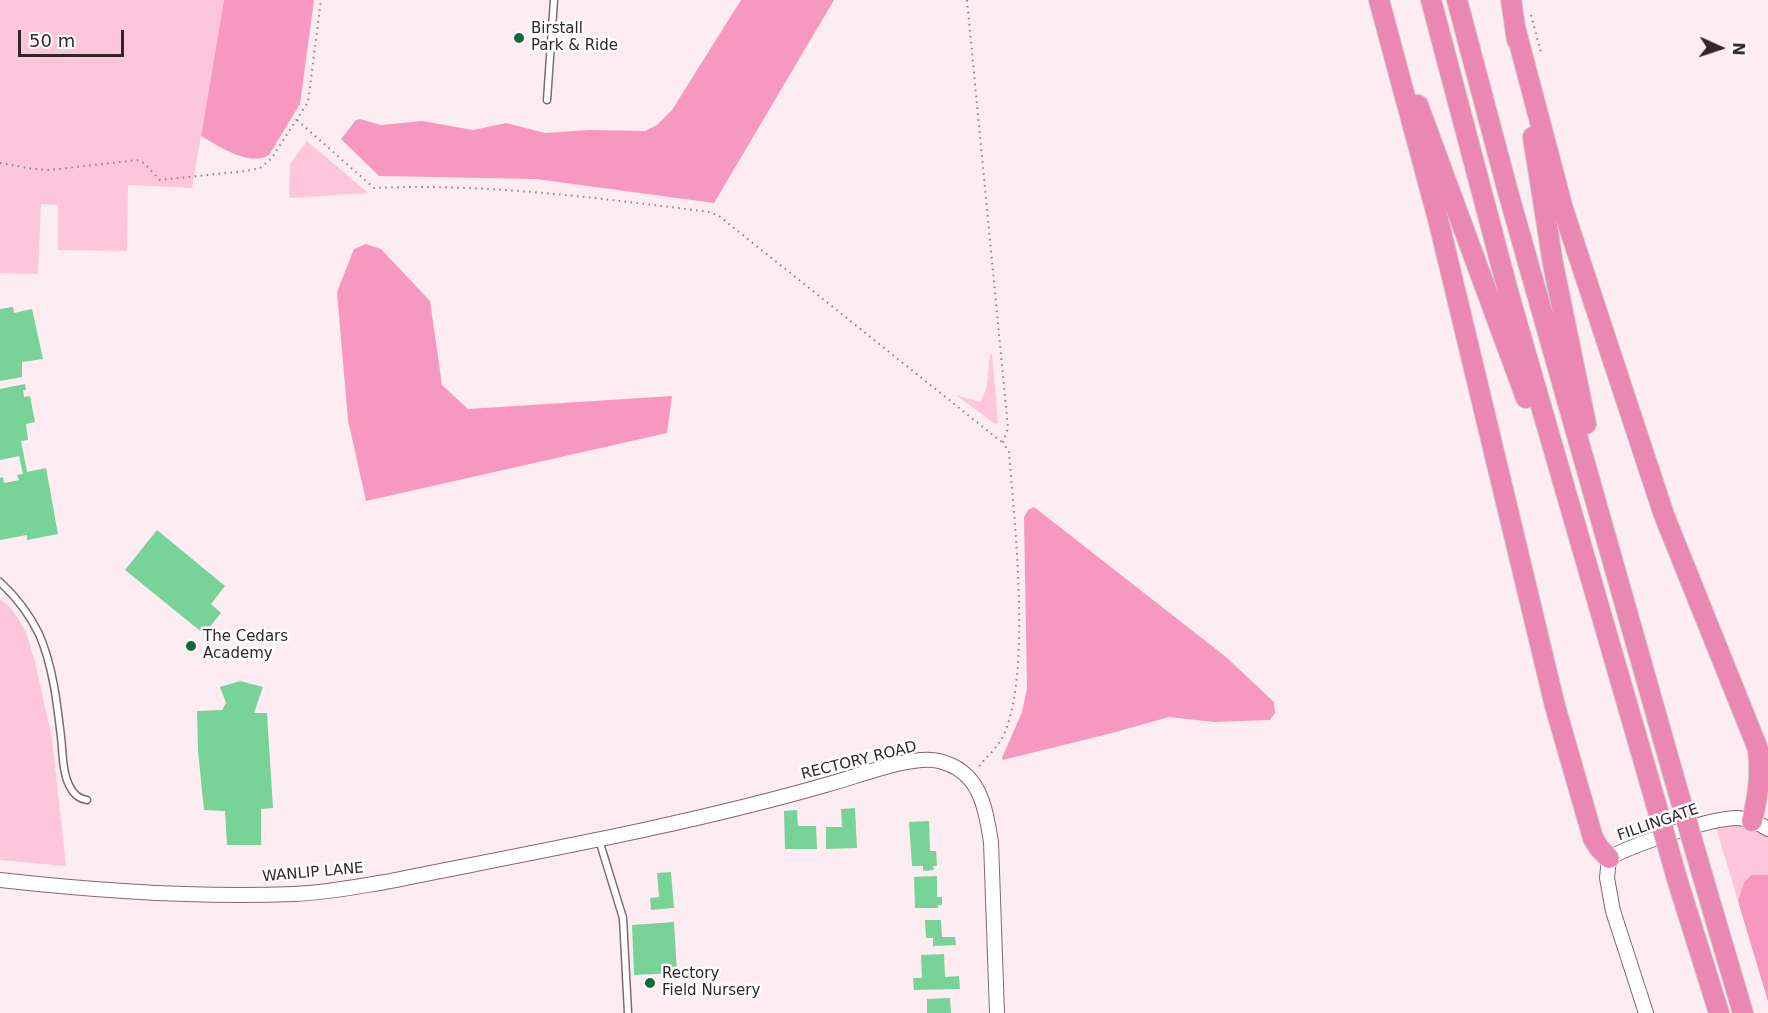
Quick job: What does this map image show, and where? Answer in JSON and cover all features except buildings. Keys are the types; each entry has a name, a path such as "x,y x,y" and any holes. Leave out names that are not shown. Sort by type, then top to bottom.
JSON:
{"highway":[{"path":"1379,0 1518,375 1598,608"},
{"path":"1379,0 1439,223 1555,706 1593,838 1609,858"},
{"path":"1431,0 1509,295 1677,879 1719,1013"},
{"path":"1457,0 1505,181 1743,1013"},
{"path":"1510,0 1553,264 1608,538"},
{"path":"1515,27 1563,209 1665,515 1758,749 1761,770 1760,825"}],"street":[{"name":"RECTORY ROAD","path":"624,834 767,802 919,760 936,760 956,766 970,778"},
{"path":"970,778 980,794 991,842 997,1013"},
{"name":"FILLINGATE","path":"1646,1013 1613,911 1607,878 1609,858 1630,848 1722,819 1738,818 1760,825"},
{"name":"WANLIP LANE","path":"0,880 119,892 204,895 296,894 385,882 624,834"}],"lane":[{"path":"547,100 554,0"},
{"path":"0,582 10,591 38,633 50,670 56,699 65,773 69,785 78,797 87,800"},
{"path":"599,839 623,918 628,1013"}],"path":[{"path":"0,162 50,170 137,160 144,163 160,180 260,168 271,159 308,102 321,0"},
{"path":"968,0 1008,428 1003,443"},
{"path":"297,120 374,188 420,186 536,191 709,212 719,216 1003,443 1009,452 1018,595 1016,692 1010,717 999,743 970,778"}],"shaded area":[{"path":"0,0 224,0 192,188 128,185 127,251 58,250 58,205 41,204 38,274 0,273"},
{"path":"224,0 314,0 300,104 269,155 261,158 234,154 201,136"},
{"path":"741,0 834,0 714,203 536,179 379,176 341,139 356,120 360,119 381,125 422,121 473,130 506,123 545,133 589,130 645,131 657,125 672,110"},
{"path":"307,141 368,193 289,198 290,164"},
{"path":"366,244 381,249 430,301 442,385 468,409 672,396 667,433 366,501 348,420 337,292 354,249"},
{"path":"992,354 998,423 995,424 956,395 980,402 987,386 990,355"},
{"path":"1034,507 1226,657 1274,702 1275,713 1270,720 1214,722 1169,717 1003,760 1022,712 1027,688 1024,517 1028,510"},
{"path":"0,599 12,609 26,632 35,662 52,738 66,866 0,860"},
{"path":"1722,819 1768,829 1768,1001 1714,821"},
{"path":"1751,875 1768,875 1768,1001 1738,901 1744,883"}],"place":[{"name":"Birstall Park & Ride","path":"519,38"},
{"name":"The Cedars Academy","path":"191,646"},
{"name":"Rectory Field Nursery","path":"650,983"}]}
